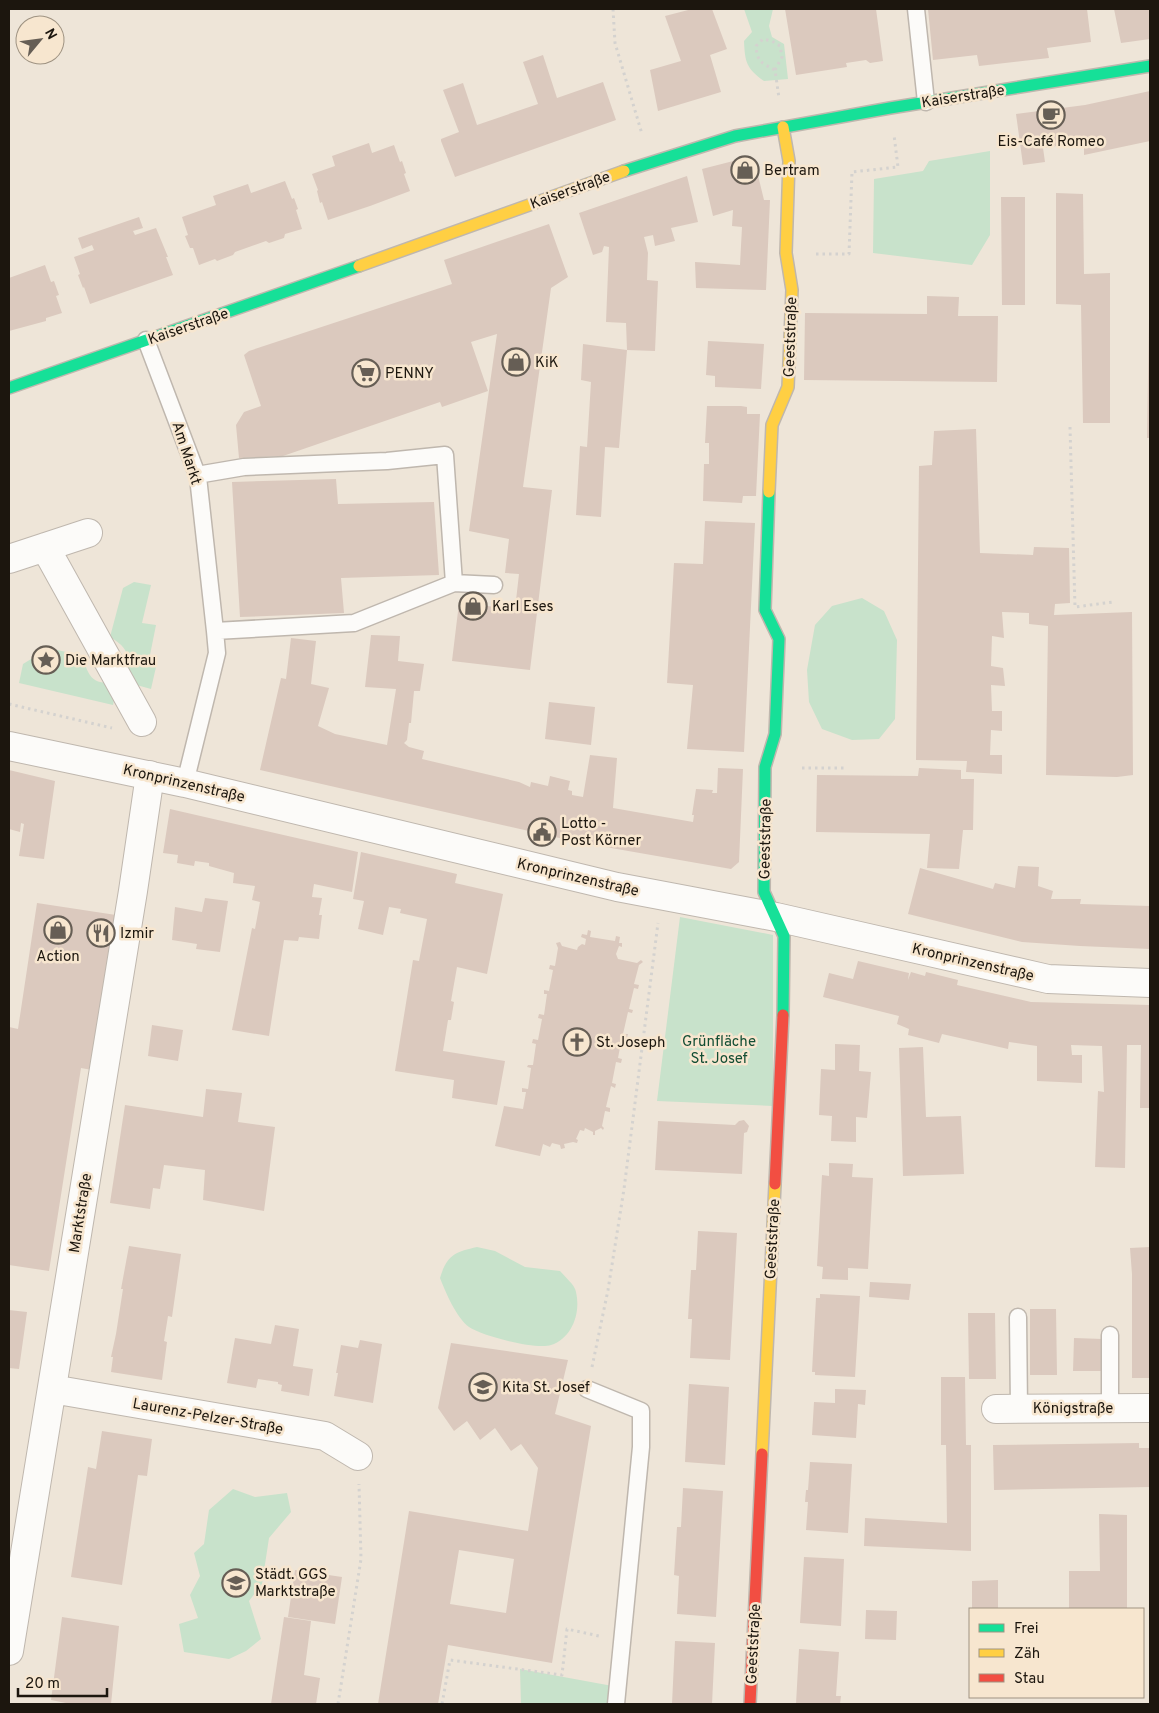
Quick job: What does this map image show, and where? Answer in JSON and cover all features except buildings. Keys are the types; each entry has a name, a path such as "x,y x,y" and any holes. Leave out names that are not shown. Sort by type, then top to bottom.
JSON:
{"street":[{"name":"Kaiserstraße","path":"9,388 650,162 735,136 890,108 1150,66"},
{"name":"Geeststraße","path":"750,1704 782,1023 784,936 764,892 765,767 775,734 779,639 765,610 772,425 788,387 792,290 786,253 788,161 783,127"},
{"path":"9,559 88,532"},
{"path":"46,547 142,722"},
{"name":"Kronprinzenstraße","path":"9,746 185,783 617,887 776,917 1048,979 1150,982"},
{"name":"Marktstraße","path":"9,1651 133,891 150,775"},
{"name":"Laurenz-Pelzer-Straße","path":"52,1389 325,1436 358,1456"},
{"name":"Königstraße","path":"1007,1409 1150,1408"}],"lane":[{"path":"916,9 926,102"},
{"name":"Am Markt","path":"146,340 198,475 217,652 185,783"},
{"path":"198,475 244,466 387,461 445,455 454,583"},
{"path":"215,631 354,623 454,583 494,585"},
{"path":"1007,1409 1018,1317"},
{"path":"1110,1335 1110,1408"},
{"path":"587,1389 641,1411 641,1447 616,1704"}],"path":[{"path":"613,9 615,42 650,162"},
{"path":"774,70 757,57 756,46 763,39 772,41 780,46 782,57 774,70 780,103"},
{"path":"786,253 849,254 852,172 898,166 890,108"},
{"path":"1070,427 1075,607 1113,602"},
{"path":"802,768 847,768"},
{"path":"587,1389 608,1290 624,1189 661,896"},
{"path":"338,1704 361,1559 358,1456"},
{"path":"442,1704 450,1660 562,1675 567,1629 622,1642"}],"green space":[{"path":"744,9 773,9 769,26 772,37 784,44 788,79 764,81 750,68 746,59 744,41 752,32"},
{"path":"990,151 990,235 972,265 873,253 874,179 923,171 929,161"},
{"path":"134,582 151,585 142,623 156,625 148,665 156,667 151,689 133,684 126,673 128,661 126,652 120,644 110,637 123,588"},
{"path":"862,598 884,611 897,640 895,719 879,739 852,740 822,729 809,702 807,670 815,625 832,606"},
{"path":"49,648 83,656 93,679 108,682 115,695 113,705 19,683 23,664"},
{"name":"Grünfläche St. Josef","path":"680,917 773,935 773,1106 657,1101"},
{"path":"477,1247 495,1251 525,1267 560,1271 570,1281 576,1292 577,1308 573,1324 564,1337 551,1345 534,1346 485,1334 476,1331 464,1323 445,1291 440,1278 449,1259 457,1253"},
{"path":"233,1489 255,1497 287,1493 291,1512 269,1538 262,1584 249,1601 261,1639 246,1651 229,1659 184,1652 179,1624 198,1618 190,1595 200,1576 194,1553 204,1544 209,1510"},
{"path":"520,1669 618,1687 616,1704 521,1704"}],"traffic: fast":[{"path":"624,171 735,136 890,108 1150,66"},
{"path":"9,388 359,266"},
{"path":"769,492 765,610 779,639 775,734 765,767 764,892 784,936 783,1015"}],"traffic: slow":[{"path":"769,492 772,425 788,387 792,290 786,253 789,161 783,127"},
{"path":"359,266 624,171"},
{"path":"762,1454 775,1184"}],"traffic: jam":[{"path":"775,1184 783,1015"},
{"path":"750,1704 762,1454"}],"place":[{"name":"Eis-Café Romeo","path":"1051,115"},
{"name":"Bertram","path":"745,170"},
{"name":"KiK","path":"516,362"},
{"name":"PENNY","path":"366,373"},
{"name":"Karl Eses","path":"473,606"},
{"name":"Die Marktfrau","path":"46,660"},
{"name":"Lotto - Post Körner","path":"542,832"},
{"name":"Action","path":"58,930"},
{"name":"Izmir","path":"101,933"},
{"name":"St. Joseph","path":"577,1042"},
{"name":"Kita St. Josef","path":"483,1387"},
{"name":"Städt. GGS Marktstraße","path":"236,1583"}]}
